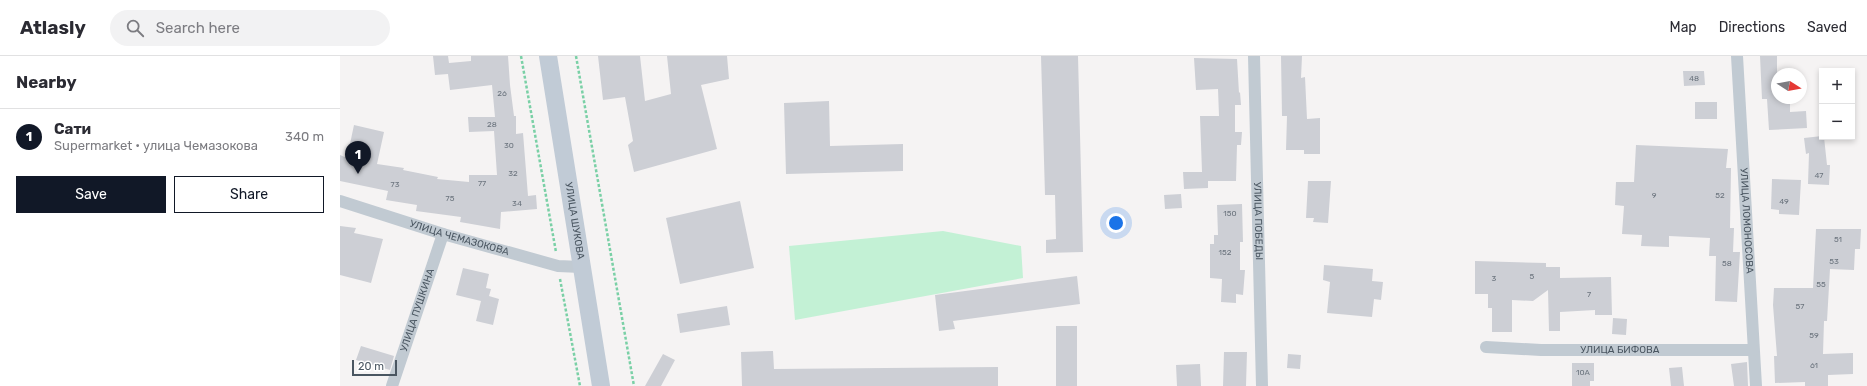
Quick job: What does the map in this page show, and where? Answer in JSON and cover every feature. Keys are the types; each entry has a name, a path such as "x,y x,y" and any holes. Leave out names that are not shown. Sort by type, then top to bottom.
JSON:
{"main road":[{"name":"УЛИЦА ШУКОВА","path":"548,56 601,386"}],"street":[{"name":"УЛИЦА ПОБЕДЫ","path":"1254,56 1262,386"},
{"name":"УЛИЦА ЛОМОНОСОВА","path":"1737,56 1756,386"},
{"name":"УЛИЦА ЧЕМАЗОКОВА","path":"340,201 444,234 558,266 581,267"},
{"name":"УЛИЦА ПУШКИНА","path":"392,386 444,234"},
{"name":"УЛИЦА БИФОВА","path":"1486,347 1541,350 1753,350"}],"path":[{"path":"521,56 580,386"},
{"path":"576,56 634,386"}],"green space":[{"path":"943,231 1021,246 1023,278 795,320 789,246"}],"building":[{"path":"433,56 448,56 449,63 471,61 471,56 508,56 514,116 516,116 516,134 523,133 528,196 536,195 537,209 501,212 500,229 460,222 461,217 416,211 417,205 386,200 388,191 340,181 340,155 347,158 354,125 384,132 377,164 404,168 403,170 438,177 437,179 469,182 469,175 497,175 494,131 469,132 468,117 495,117 492,85 450,90 448,74 435,75"},
{"path":"598,56 640,56 645,101 671,94 667,56 727,56 729,79 701,85 717,149 634,172 628,145 633,141 625,97 603,100"},
{"path":"1041,56 1078,56 1083,252 1046,253 1046,240 1056,239 1055,195 1045,195"},
{"path":"1281,56 1302,56 1301,78 1305,77 1307,119 1320,118 1320,154 1304,154 1304,150 1286,150 1287,116 1282,116"},
{"path":"1760,56 1777,56 1777,68 1771,68 1771,104 1790,104 1790,112 1806,111 1807,128 1769,130 1767,99 1762,99"},
{"path":"1194,58 1237,59 1241,105 1235,105 1235,132 1242,132 1241,145 1237,145 1236,181 1208,181 1208,188 1184,189 1183,172 1202,172 1200,116 1219,116 1218,89 1196,90"},
{"path":"1683,71 1704,71 1705,85 1684,86"},
{"path":"829,101 830,146 903,144 903,171 786,174 784,103"},
{"path":"1695,102 1717,102 1717,119 1695,119"},
{"path":"1819,136 1819,140 1824,140 1827,165 1830,165 1829,185 1808,184 1809,153 1806,154 1804,138"},
{"path":"1636,145 1728,149 1726,168 1731,168 1730,228 1734,228 1733,252 1740,252 1737,302 1715,301 1716,256 1709,256 1710,238 1669,236 1669,247 1641,246 1642,235 1622,234 1624,206 1615,205 1616,182 1634,182"},
{"path":"1772,179 1801,180 1799,215 1779,214 1779,210 1771,209"},
{"path":"1308,181 1331,181 1328,223 1313,222 1314,218 1306,218"},
{"path":"1181,194 1182,208 1165,209 1164,195"},
{"path":"740,201 754,268 680,284 666,218"},
{"path":"1242,204 1243,242 1240,242 1240,270 1245,270 1243,295 1236,294 1236,303 1221,302 1222,279 1210,278 1210,244 1214,244 1214,235 1218,235 1217,205"},
{"path":"340,226 356,228 354,233 383,239 371,283 340,275"},
{"path":"1816,229 1861,229 1860,249 1855,249 1854,270 1830,269 1827,321 1824,321 1823,354 1853,353 1853,374 1828,375 1828,386 1805,386 1805,382 1775,383 1774,356 1777,356 1773,305 1774,288 1813,288"},
{"path":"1475,261 1546,263 1546,267 1560,267 1560,278 1611,277 1612,315 1595,315 1595,310 1560,312 1560,331 1549,331 1548,290 1533,301 1512,300 1512,332 1492,332 1492,308 1488,308 1488,294 1475,294"},
{"path":"1324,265 1373,269 1372,281 1383,282 1381,300 1374,299 1372,317 1327,313 1330,282 1323,280"},
{"path":"463,268 489,274 486,288 491,289 489,296 499,299 493,325 476,321 481,301 456,295"},
{"path":"1077,276 1080,304 953,321 955,329 939,331 935,295"},
{"path":"727,306 730,325 680,333 677,314"},
{"path":"1613,318 1627,319 1626,335 1612,334"},
{"path":"1056,326 1077,326 1077,386 1056,386"},
{"path":"361,346 394,356 390,370 356,360"},
{"path":"773,351 774,369 998,367 998,386 742,386 741,352"},
{"path":"1224,352 1247,352 1246,386 1223,386"},
{"path":"663,354 675,360 661,386 645,386"},
{"path":"1288,354 1301,355 1300,369 1287,368"},
{"path":"1747,362 1748,386 1734,386 1731,364"},
{"path":"1572,363 1594,363 1594,381 1590,381 1590,386 1572,386"},
{"path":"1200,364 1201,386 1177,386 1176,365"},
{"path":"1682,367 1684,386 1671,386 1669,368"}],"place":[{"name":"Сати","path":"358,174"}]}
